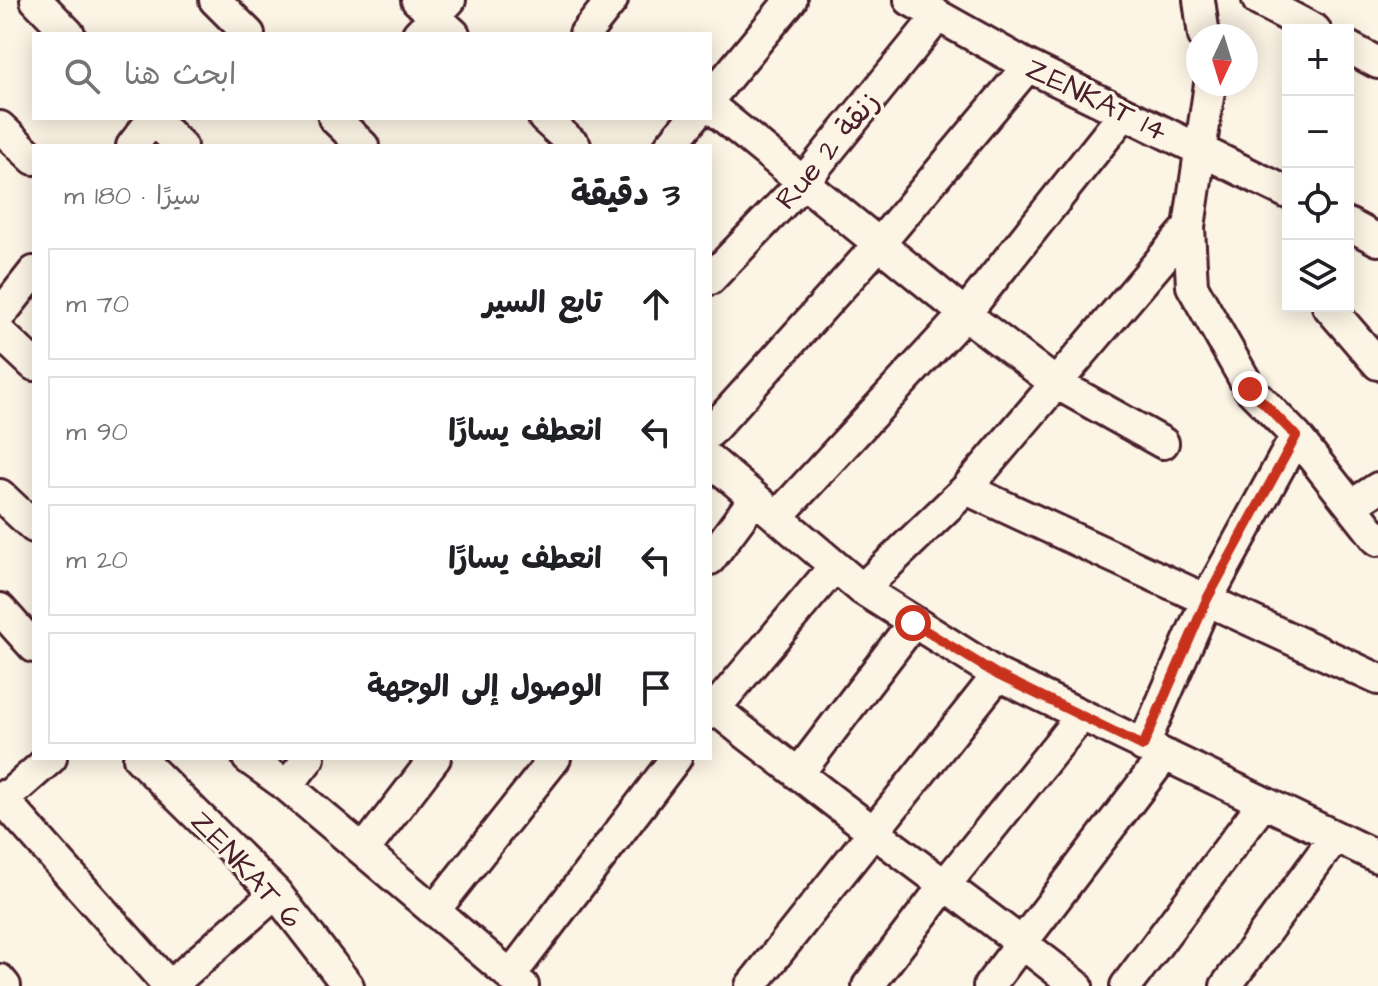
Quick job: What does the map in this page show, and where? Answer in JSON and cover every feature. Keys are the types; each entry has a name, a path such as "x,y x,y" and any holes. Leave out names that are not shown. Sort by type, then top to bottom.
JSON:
{"street":[{"path":"36,0 67,32"},
{"path":"215,0 247,32"},
{"path":"587,32 612,0"},
{"path":"712,96 791,0"},
{"name":"ZENKAT 14","path":"910,0 1028,66 1282,190"},
{"path":"1199,0 1202,24"},
{"path":"1258,0 1304,24"},
{"name":"Rue 2 زنقة","path":"712,277 804,181 938,16"},
{"path":"1354,50 1378,63"},
{"path":"712,430 880,243 1028,66"},
{"path":"1208,96 1189,227 1192,286 1250,389 1296,436 1378,540"},
{"path":"712,108 965,314 1054,382 1163,443"},
{"path":"712,557 965,314 1124,114"},
{"path":"133,144 151,120"},
{"path":"154,120 179,144"},
{"path":"336,120 361,144"},
{"path":"546,120 573,144"},
{"path":"672,144 691,120"},
{"path":"2,133 32,157"},
{"path":"862,589 966,489 1189,227"},
{"path":"0,315 32,275"},
{"path":"1333,312 1378,364"},
{"path":"0,333 32,363"},
{"path":"989,986 1154,751 1207,599 1296,436"},
{"path":"712,462 862,589 998,675 1378,857"},
{"path":"1352,505 1378,488"},
{"path":"966,489 1378,679"},
{"path":"712,707 834,567"},
{"path":"0,609 32,645"},
{"path":"798,774 913,623"},
{"path":"751,986 998,675"},
{"path":"712,709 1077,986"},
{"path":"868,986 1082,715"},
{"path":"49,760 1,799 169,986 276,893"},
{"name":"ZENKAT 6","path":"141,760 276,893 348,986"},
{"path":"251,760 364,850 516,981 675,760"},
{"path":"287,786 307,760"},
{"path":"364,850 433,760"},
{"path":"434,911 553,760"},
{"path":"1126,986 1263,803"},
{"path":"1226,986 1334,838"},
{"path":"0,980 5,986"}],"route":[{"path":"913,623 998,675 1143,746 1207,599 1296,436 1250,389"}]}
